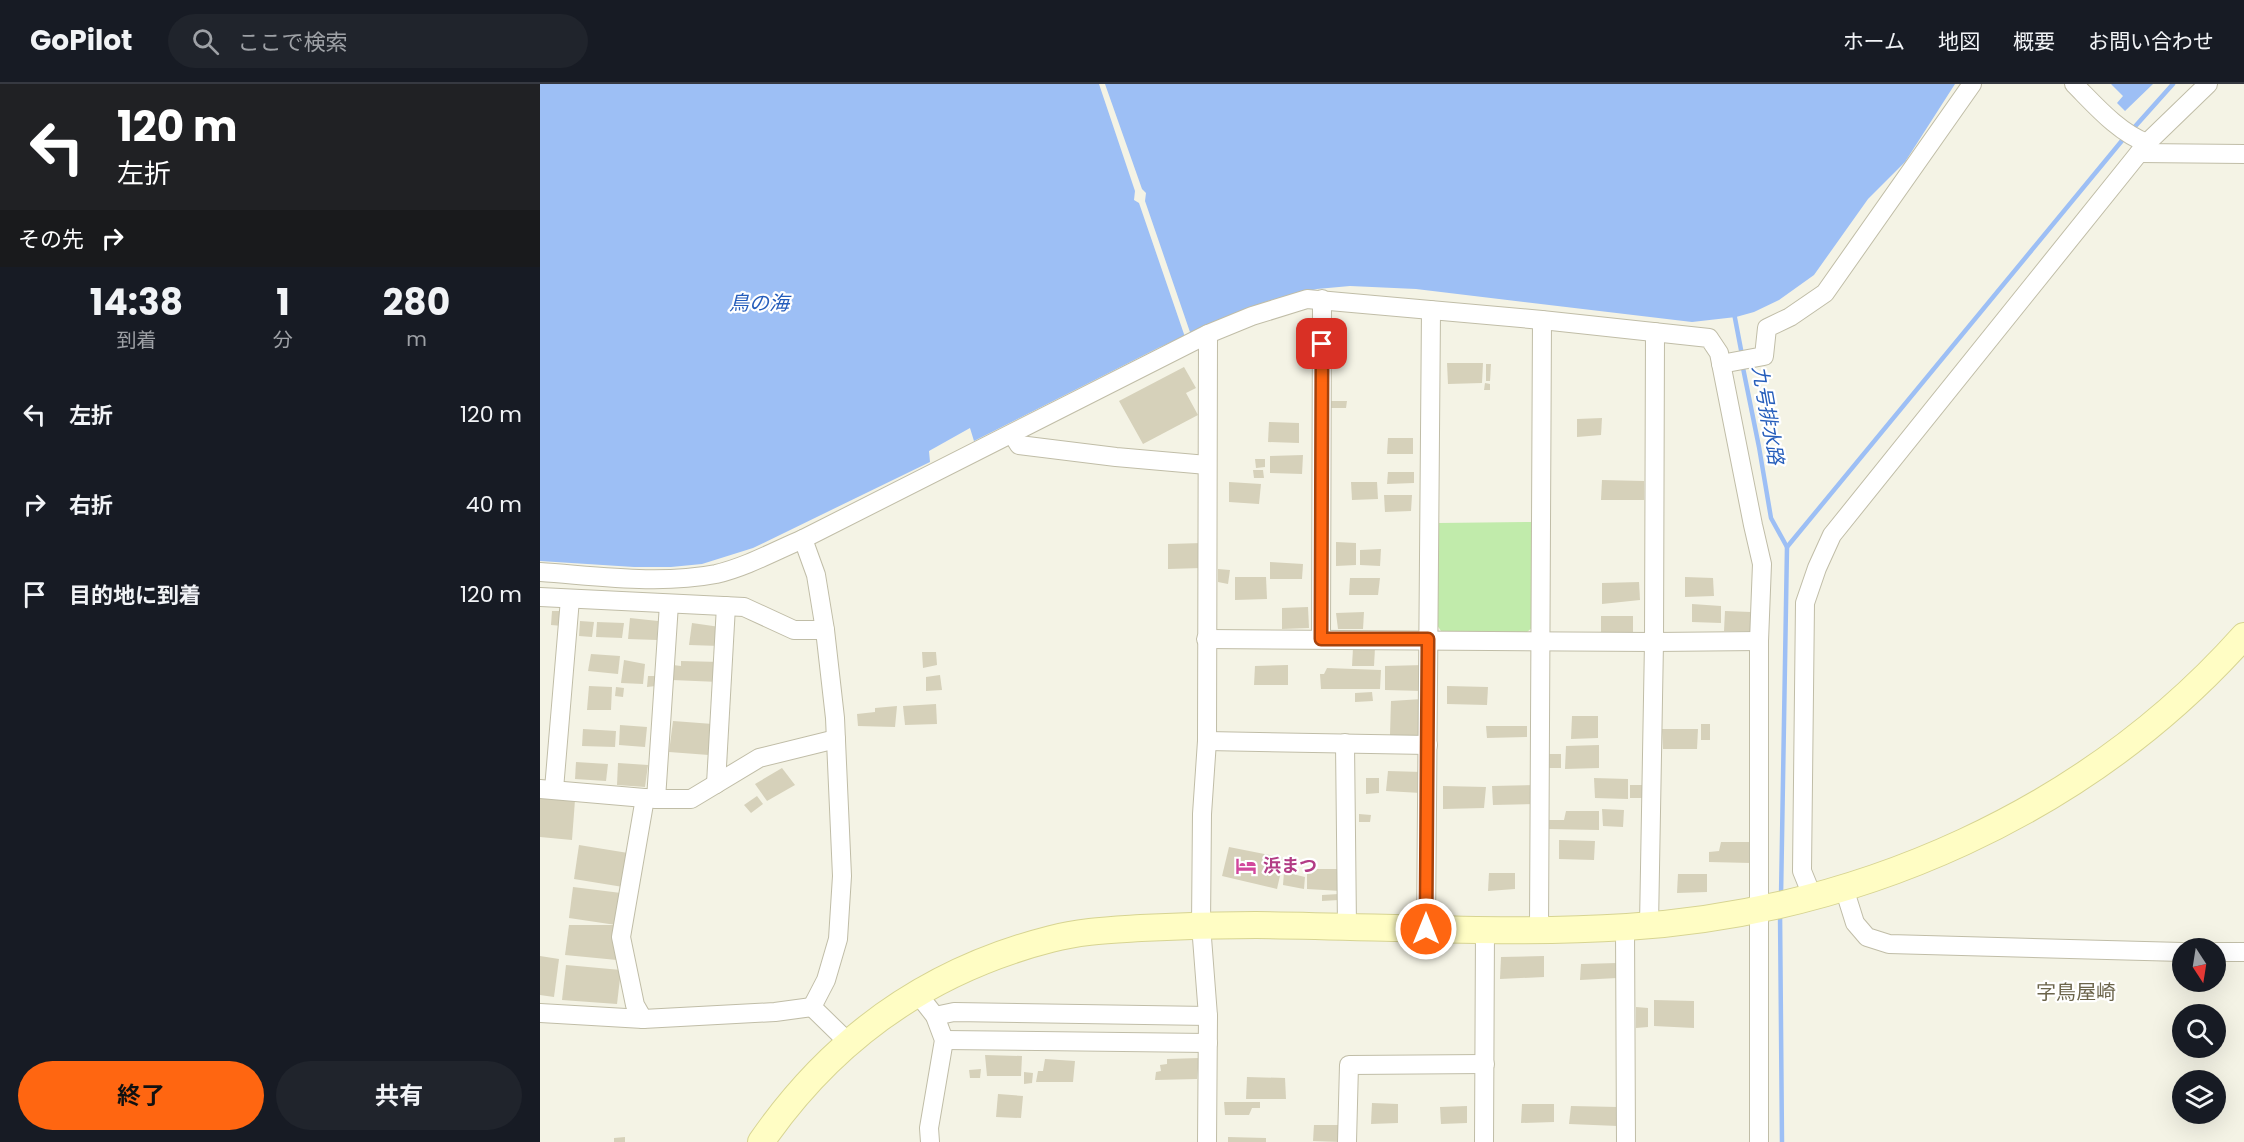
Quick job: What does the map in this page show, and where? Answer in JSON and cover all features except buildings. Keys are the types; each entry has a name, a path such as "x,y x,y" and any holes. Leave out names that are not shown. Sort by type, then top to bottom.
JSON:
{"street":[{"path":"1726,364 1764,356 1767,328 1790,317 1825,292 1972,84"},
{"path":"2074,84 2142,145 2244,154"},
{"path":"1806,900 1802,871 1805,603 1816,568 1832,535 2142,145 2208,84"},
{"path":"540,572 678,580 740,567 802,539 1208,334 1252,316 1307,299 1709,338 1726,364 1762,564 1758,641 1765,908 1760,1142"},
{"path":"1321,639 1322,299"},
{"path":"1426,929 1431,310"},
{"path":"1539,929 1542,320"},
{"path":"1626,1142 1654,642 1655,332"},
{"path":"1207,1142 1208,1016 1202,925 1202,814 1207,741 1208,334"},
{"path":"1012,434 1018,444 1052,450 1207,465"},
{"path":"802,539 816,575 825,630 836,739 842,876 838,939 826,980 812,1007"},
{"path":"540,597 744,607 794,630 825,630"},
{"path":"570,599 547,789 651,799 691,799 759,758 836,739"},
{"path":"643,1019 635,1005 621,936 651,799 669,604"},
{"path":"716,784 726,606"},
{"path":"761,1142 779,1115 813,1077 849,1042 886,1013 929,985 968,967 1014,949 1054,938 1094,931 1202,925 1485,930 1637,926 1689,921 1806,900 1900,869 1993,829 2073,784 2134,738 2186,694 2244,636"},
{"path":"1206,639 1758,641"},
{"path":"1207,741 1428,745"},
{"path":"1345,743 1347,926"},
{"path":"1844,888 1856,922 1867,937 1889,944 2172,952"},
{"path":"1484,1142 1485,930"},
{"path":"2226,952 2244,952"},
{"path":"917,993 935,1016 944,1040 929,1128 930,1142"},
{"path":"540,1013 643,1019 775,1012 812,1007"},
{"path":"812,1007 849,1042"},
{"path":"935,1016 954,1012 1208,1016"},
{"path":"944,1040 1208,1043"},
{"path":"1347,1142 1349,1065 1485,1064"}],"green space":[{"path":"1533,522 1533,627 1527,632 1443,634 1437,625 1438,523"}],"water":[{"name":"鳥の海","path":"540,84 1955,84 1905,162 1868,199 1814,275 1779,300 1754,312 1736,317 1692,322 1416,289 1350,286 1317,289 1268,301 1238,312 1158,348 974,441 970,428 929,451 930,462 753,548 702,564 634,567 540,561"},
{"path":"2111,84 2153,84 2125,111 2117,103 2123,96"}],"pier":[{"path":"1099,84 1105,84 1142,189 1146,193 1145,201 1191,335 1185,337 1139,203 1134,200 1135,191"}],"waterway":[{"path":"2131,131 2173,84"},
{"path":"1787,547 2125,137"},
{"name":"九号排水路","path":"1734,313 1742,355"},
{"path":"1742,363 1771,518 1787,547 1781,897"},
{"path":"1780,911 1782,1142"}],"place":[{"name":"浜まつ","path":"1246,866"}],"district":[{"name":"字鳥屋崎","path":"2076,992"}],"route":[{"path":"1322,344 1321,639 1428,639 1426,929"}]}
